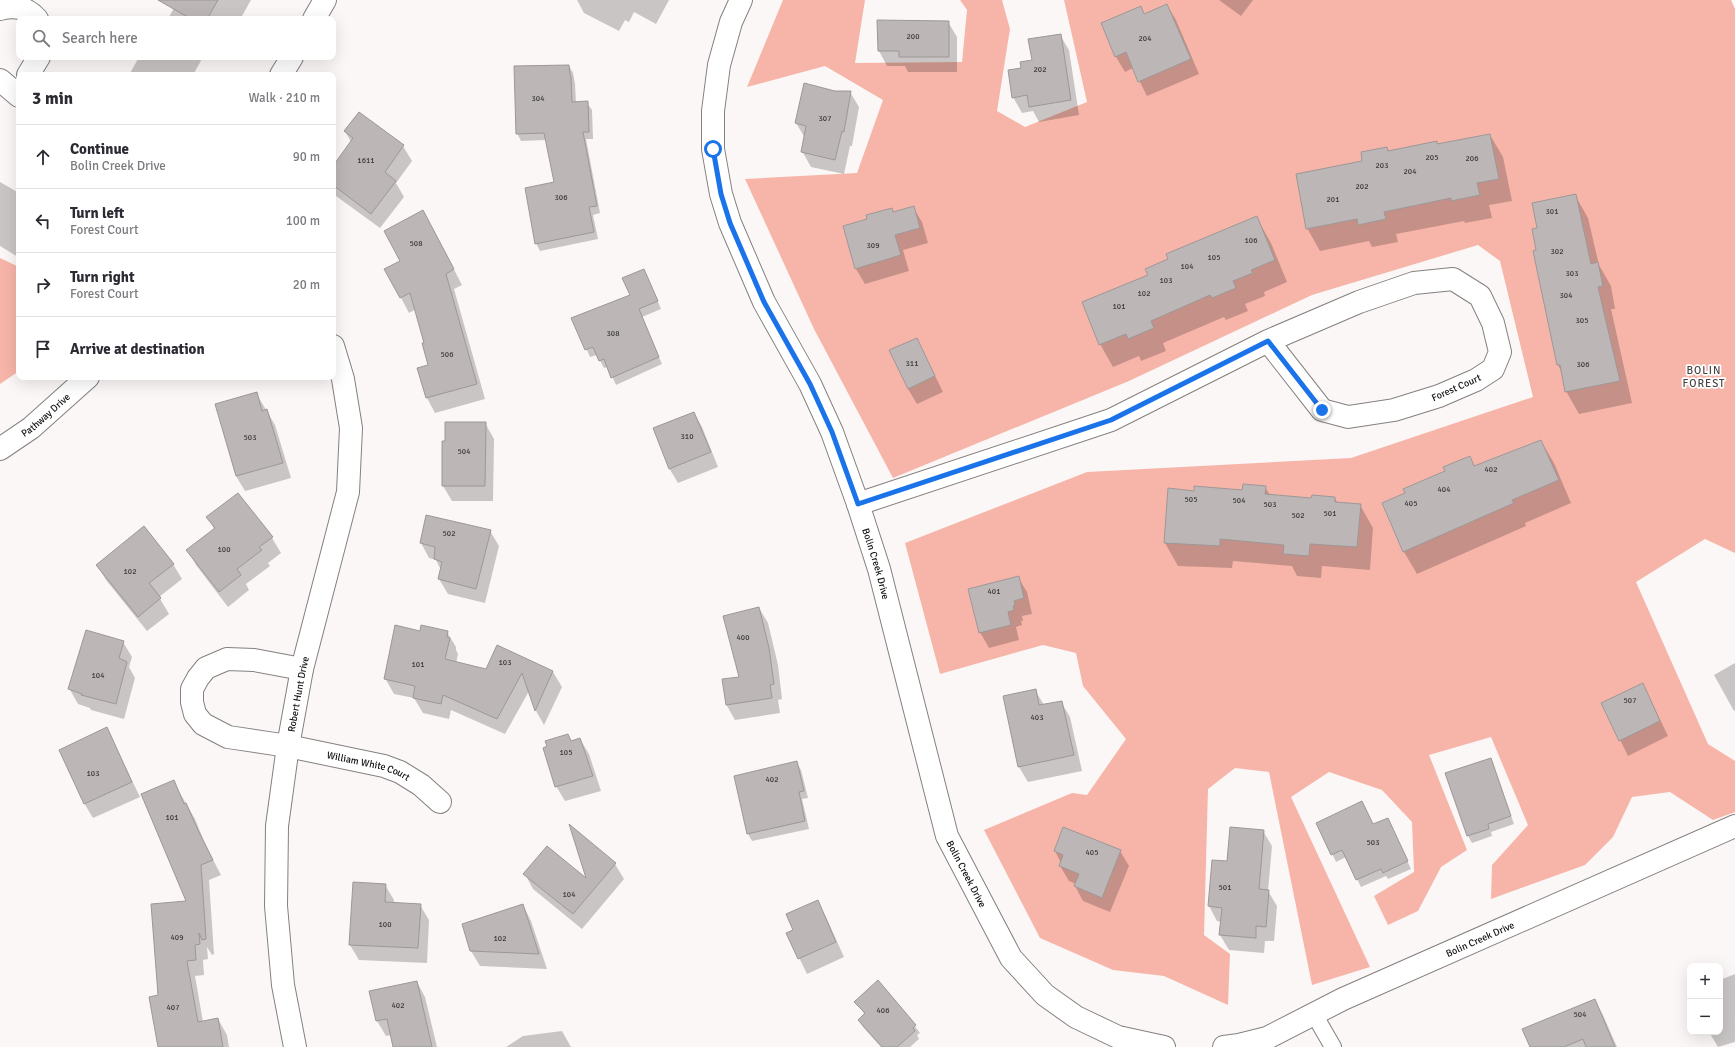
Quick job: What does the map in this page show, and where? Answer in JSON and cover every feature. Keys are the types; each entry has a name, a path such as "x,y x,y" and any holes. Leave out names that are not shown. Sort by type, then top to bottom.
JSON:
{"street":[{"path":"316,16 325,0"},
{"name":"Bolin Creek Drive","path":"741,0 731,22 719,65 713,111 713,149 721,194 730,223 764,302 810,384 832,432 858,504 879,569 948,836 1011,958 1045,995 1076,1017 1118,1036 1164,1047"},
{"path":"0,9 12,6 21,8 34,16"},
{"path":"30,72 37,60"},
{"path":"283,72 290,60"},
{"name":"Forest Court","path":"858,504 1111,420 1268,341 1359,302 1414,283 1453,279 1480,296 1493,323 1500,352 1493,369 1476,380 1438,396 1394,410 1348,417 1322,410 1268,341"},
{"name":"Robert Hunt Drive","path":"295,1047 283,985 276,906 277,826 288,746 302,669 348,492 351,428 343,379 336,356"},
{"name":"Pathway Drive","path":"0,449 32,428 85,380"},
{"name":"William White Court","path":"302,669 254,660 227,659 206,668 198,678 192,689 192,702 195,714 203,724 228,737 288,746 384,766 400,772 421,786 440,802"},
{"name":"Bolin Creek Drive","path":"1224,1047 1267,1038 1344,1000 1735,826"}],"lane":[{"path":"1314,1014 1333,1047"}],"shaded area":[{"path":"783,0 865,0 855,63 962,62 967,10 960,0 1002,0 1010,29 997,111 1025,127 1087,102 1064,0 1731,0 1735,9 1735,553 1705,539 1636,582 1708,744 1735,761 1735,812 1713,820 1670,792 1632,797 1613,837 1585,865 1491,899 1492,865 1528,825 1491,737 1429,755 1467,850 1441,867 1418,911 1388,925 1374,896 1414,872 1412,822 1382,790 1329,772 1291,797 1370,967 1312,985 1269,772 1235,768 1208,789 1204,935 1230,954 1228,1005 1164,976 1113,970 1040,938 984,830 1072,793 1087,795 1126,739 1083,686 1076,653 1043,645 940,674 905,543 1087,472 1351,458 1533,397 1500,261 1478,245 1312,295 1129,381 893,478 814,329 745,179 857,173 883,100 825,66 747,87"},
{"path":"0,258 16,266 16,373 0,384"}],"building":[{"path":"158,0 218,0 209,16 186,16"},
{"path":"1167,4 1191,59 1138,82 1126,52 1115,57 1101,23 1141,6 1144,14"},
{"path":"877,20 949,21 949,57 899,57 899,51 878,51"},
{"path":"1061,34 1071,100 1029,107 1027,95 1012,98 1008,70 1021,68 1020,62 1032,60 1028,39"},
{"path":"569,65 572,102 588,101 589,132 583,132 597,206 589,207 594,232 535,244 525,188 554,182 544,133 516,134 514,66"},
{"path":"804,83 835,91 851,91 844,132 842,131 835,160 801,152 806,126 795,123"},
{"path":"359,112 404,145 385,172 396,181 371,214 336,187 336,162 353,138 344,131"},
{"path":"1490,134 1499,179 1477,183 1480,195 1451,201 1451,198 1384,212 1386,219 1358,225 1357,219 1306,229 1296,174 1362,161 1361,152 1387,147 1388,151 1437,141 1437,144"},
{"path":"1576,194 1591,264 1598,262 1603,286 1598,287 1620,381 1565,392 1560,365 1557,365 1533,251 1536,250 1532,229 1537,228 1532,203"},
{"path":"914,206 920,228 895,235 901,255 855,269 843,226 867,219 866,215 892,208 893,212"},
{"path":"423,210 454,269 446,274 477,384 426,398 417,368 428,365 422,343 424,343 410,293 400,298 384,269 400,261 384,231"},
{"path":"1257,216 1275,260 1251,270 1253,273 1233,281 1236,288 1212,298 1210,295 1151,321 1154,328 1128,339 1126,334 1099,345 1082,302 1148,275 1145,269 1168,259 1166,254"},
{"path":"644,269 658,301 639,309 659,357 611,378 604,359 599,361 593,347 585,350 571,318 630,295 622,278"},
{"path":"917,338 935,376 908,389 889,350"},
{"path":"257,392 262,411 267,409 283,463 236,476 215,404"},
{"path":"694,412 711,452 669,469 653,428"},
{"path":"445,422 486,422 485,486 442,486 442,441 445,441"},
{"path":"1541,440 1559,480 1512,500 1514,503 1403,552 1382,503 1405,493 1403,489 1445,471 1443,467 1470,456 1474,466"},
{"path":"1243,484 1266,486 1265,494 1311,498 1312,495 1335,497 1335,502 1361,504 1357,547 1310,544 1309,556 1283,554 1284,545 1220,539 1220,546 1164,543 1168,488 1194,491 1194,486 1242,490"},
{"path":"238,493 273,537 259,547 262,550 237,569 241,575 219,592 186,550 215,528 206,517"},
{"path":"426,515 491,530 476,589 438,579 442,562 434,559 435,547 420,543"},
{"path":"144,526 174,564 149,583 161,598 138,617 96,565"},
{"path":"1019,576 1024,598 1014,601 1014,610 1008,612 1011,625 979,633 968,589"},
{"path":"759,607 769,648 774,684 770,685 772,698 726,705 722,679 739,677 723,616"},
{"path":"395,625 420,631 421,625 448,631 447,637 450,638 445,659 486,669 497,645 553,671 535,711 522,673 497,719 443,695 441,704 413,698 415,686 384,679"},
{"path":"86,630 124,641 119,658 127,662 116,704 81,695 82,694 68,689"},
{"path":"1643,683 1660,721 1619,741 1601,703"},
{"path":"1036,689 1039,705 1062,701 1074,755 1018,767 1003,696"},
{"path":"107,727 132,782 84,804 59,750"},
{"path":"568,734 571,741 580,738 593,776 555,787 543,748 547,746 545,741"},
{"path":"1491,758 1511,816 1488,824 1489,829 1467,836 1445,773"},
{"path":"797,761 804,791 799,792 805,821 747,834 734,776"},
{"path":"174,780 184,804 186,803 213,860 201,865 206,939 202,940 199,933 200,944 195,945 196,960 187,961 198,1022 218,1018 223,1047 158,1047 149,997 158,995 151,904 186,901 141,794"},
{"path":"1362,801 1373,824 1388,818 1408,861 1383,873 1381,869 1356,880 1342,850 1331,855 1316,823"},
{"path":"569,824 616,863 573,914 523,874 547,846 586,878"},
{"path":"1063,827 1121,850 1102,898 1074,886 1079,874 1059,866 1063,855 1054,851"},
{"path":"1230,827 1264,830 1259,889 1269,890 1266,927 1256,926 1256,938 1219,935 1222,908 1208,906 1212,860 1227,861"},
{"path":"353,882 386,884 385,902 421,904 418,948 349,945"},
{"path":"818,900 836,942 798,959 786,933 793,930 786,914"},
{"path":"523,904 539,954 470,951 462,924"},
{"path":"878,980 916,1025 913,1028 915,1031 897,1047 882,1047 858,1020 865,1013 854,1002"},
{"path":"417,981 432,1047 393,1047 387,1019 376,1021 369,991"},
{"path":"1595,999 1615,1047 1586,1047 1583,1039 1564,1047 1530,1047 1522,1029"}],"district":[{"name":"BOLIN FOREST","path":"1704,376"}],"route":[{"path":"713,149 721,194 730,223 764,302 810,384 832,432 858,504 1111,420 1268,341 1322,410"}]}
